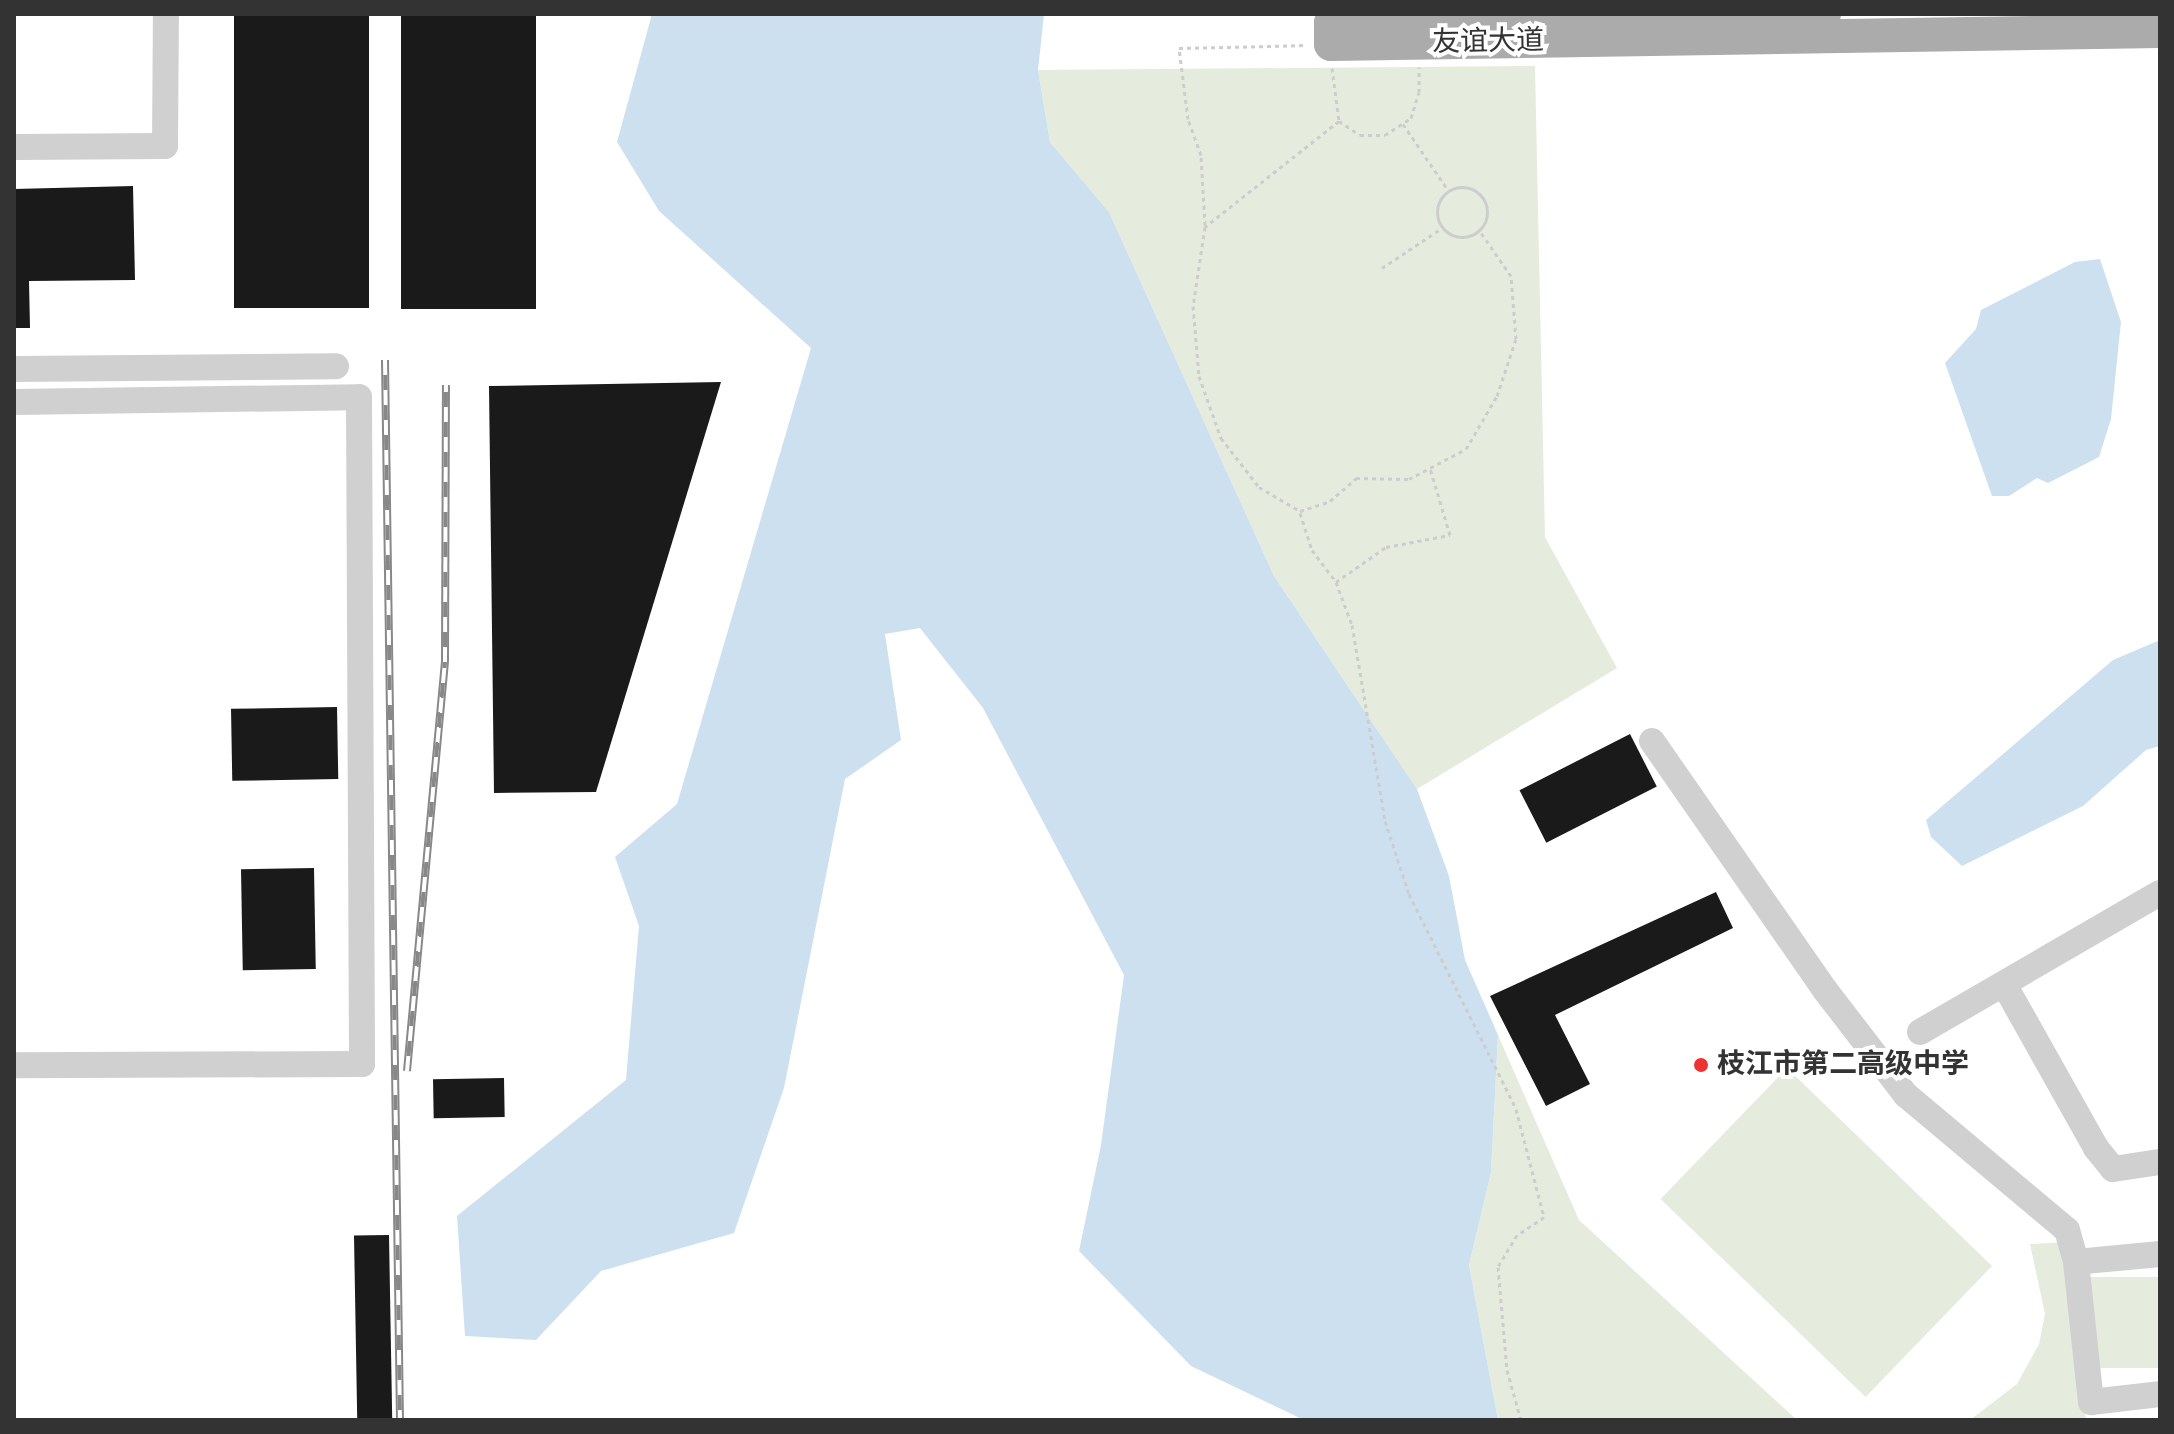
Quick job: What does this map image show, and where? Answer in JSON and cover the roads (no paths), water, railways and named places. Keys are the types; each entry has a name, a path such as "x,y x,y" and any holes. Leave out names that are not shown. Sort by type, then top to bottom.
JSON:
{"main road":[{"name":"友谊大道","path":"1824,14 1331,23 1331,44 2160,31"}],"street":[{"path":"14,147 165,146 166,14"},
{"path":"14,369 336,366"},
{"path":"14,402 359,397 362,1064 14,1065"},
{"path":"1652,741 1825,990 1906,1095 2067,1230 2076,1262 2091,1402 2160,1394"},
{"path":"1920,1032 2160,893"},
{"path":"2004,984 2096,1148 2113,1169 2160,1162"},
{"path":"2076,1262 2160,1254"}],"water":[{"path":"652,14 1044,14 1038,70 1050,142 1109,212 1274,576 1417,789 1449,876 1465,960 1498,1035 1491,1173 1469,1265 1498,1420 1304,1420 1191,1366 1079,1251 1101,1145 1124,975 983,708 920,628 885,634 901,740 845,779 784,1088 734,1233 601,1271 536,1340 465,1336 457,1216 626,1080 639,926 615,857 677,804 811,348 659,211 617,142"},
{"path":"2100,259 2121,322 2111,419 2099,457 2048,483 2037,478 2009,496 1992,496 1945,363 1976,329 1981,310 2075,262"},
{"path":"2160,640 2160,746 2146,750 2083,806 1962,866 1931,837 1926,820 2113,660"}],"railway":[{"path":"385,360 400,1420"},
{"path":"407,1071 445,662 446,385"}],"place":[{"name":"枝江市第二高级中学","path":"1701,1065"}]}
